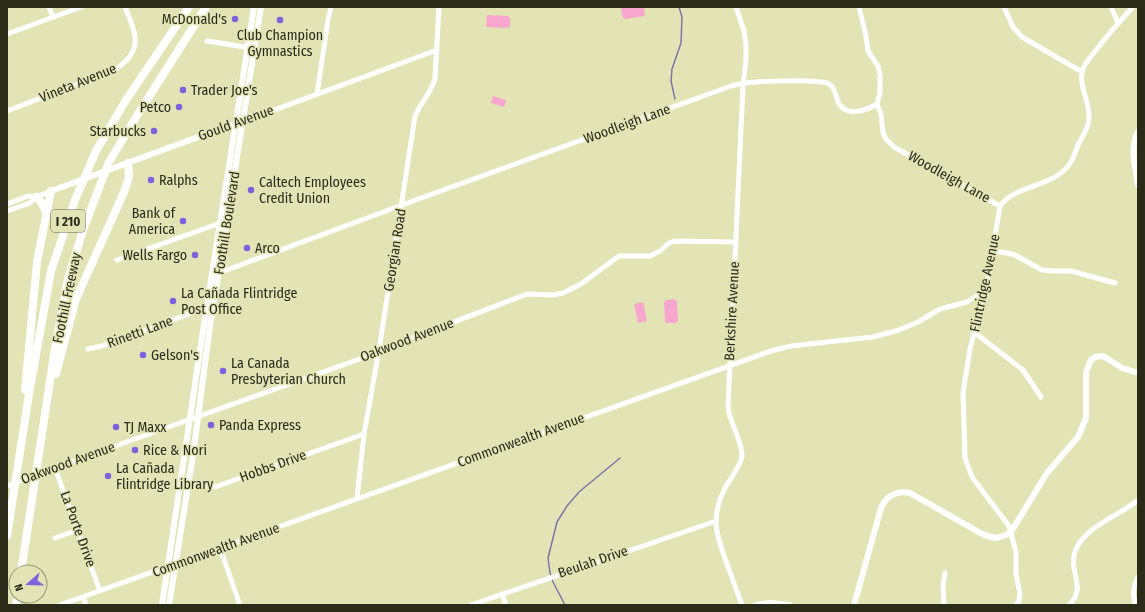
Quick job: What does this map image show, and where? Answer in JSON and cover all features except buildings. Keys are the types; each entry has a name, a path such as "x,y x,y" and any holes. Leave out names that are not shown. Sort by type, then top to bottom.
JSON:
{"highway":[{"name":"Foothill Freeway","path":"7,536 29,394 51,271 75,200 96,150 126,100 189,7"},
{"name":"Foothill Freeway","path":"22,564 67,283 83,230 110,162 138,114 206,7"},
{"path":"45,424 76,299 124,192 129,177 125,164"},
{"path":"19,462 37,262 51,191"},
{"path":"36,197 44,206 46,215"}],"main road":[{"name":"Foothill Boulevard","path":"162,605 206,307 254,7"},
{"name":"Foothill Boulevard","path":"169,605 213,307 261,7"},
{"name":"Gould Avenue","path":"51,191 243,120"},
{"path":"1138,132 1134,140 1133,148 1138,185"},
{"path":"854,605 881,508 893,494 900,492 910,493 984,535 995,538 1006,535 1011,532 1047,473 1078,437 1083,427 1086,418 1086,372 1091,360 1095,357 1103,356 1122,368 1138,373"},
{"path":"756,605 770,603 789,605"}],"street":[{"path":"49,7 53,17"},
{"path":"7,34 81,7"},
{"name":"Vineta Avenue","path":"7,111 116,70 126,62 133,52 135,41 134,30 125,7"},
{"path":"316,94 331,7"},
{"name":"Georgian Road","path":"357,498 364,434 379,350 415,116 419,106 433,88 435,79 439,7"},
{"name":"Berkshire Avenue","path":"736,7 744,31 746,59 743,83 729,412 742,455 738,467 724,490 716,512 716,521 719,542 742,605"},
{"path":"858,7 866,36 868,50 878,66 880,75 880,93 877,104"},
{"path":"1004,7 1013,27 1022,37 1082,72"},
{"path":"1111,7 1118,23"},
{"path":"1000,206 1004,200 1011,196 1041,184 1059,174 1070,163 1087,128 1089,120 1089,113 1082,82 1082,72 1088,61 1118,23 1133,7"},
{"path":"207,41 254,48"},
{"name":"Gould Avenue","path":"243,120 437,50"},
{"name":"Woodleigh Lane","path":"212,274 219,274 402,205 743,83 829,83 834,89 840,105 845,110 852,112 862,111 877,104 881,114 883,133 886,140 894,147 1000,206"},
{"name":"Gould Avenue","path":"7,211 30,202 36,197 51,191"},
{"name":"Gould Avenue","path":"7,204 28,196 36,197"},
{"name":"Flintridge Avenue","path":"1000,206 994,251 970,349 963,393 965,458 972,477 1009,526 1016,552 1016,574 1020,594 1019,601 1016,605"},
{"path":"117,260 228,219"},
{"name":"Oakwood Avenue","path":"7,486 198,416 349,363 379,350 527,294 553,295 563,293 581,284 619,256 650,256 660,251 669,243 675,241 736,242"},
{"path":"994,251 1015,255 1042,270 1071,271 1115,283"},
{"name":"Commonwealth Avenue","path":"60,605 781,348 873,337 899,330 918,322 940,309 967,302 978,295 984,295"},
{"name":"Rinetti Lane","path":"88,349 102,346 206,307 213,307"},
{"path":"974,332 1023,370 1041,397"},
{"name":"Hobbs Drive","path":"181,482 215,487 364,434"},
{"name":"La Porte Drive","path":"52,469 78,530 100,591"},
{"path":"1069,605 1076,597 1078,591 1072,563 1076,548 1090,531 1125,510 1138,500"},
{"name":"Beulah Drive","path":"471,605 716,521"},
{"path":"54,538 78,530"},
{"path":"220,548 240,605"},
{"path":"944,605 943,585 945,573"},
{"path":"1136,605 1133,591 1138,577"},
{"path":"502,594 506,605"},
{"path":"83,597 86,605"}],"shaded area":[{"path":"623,7 642,7 644,8 645,14 644,16 625,19 622,16 621,9"},
{"path":"487,15 508,16 510,18 510,26 508,28 487,27"},
{"path":"493,96 506,100 504,107 491,103"},
{"path":"674,299 677,301 678,321 676,323 667,323 665,322 664,302 666,300"},
{"path":"643,302 647,321 638,323 634,304"}],"waterway":[{"path":"675,99 671,81 672,69 681,43 682,17 679,7"},
{"path":"565,605 553,582 548,558 557,522 567,506 579,492 620,458"}],"place":[{"name":"McDonald's","path":"235,19"},
{"name":"Club Champion Gymnastics","path":"280,20"},
{"name":"Trader Joe's","path":"183,90"},
{"name":"Petco","path":"179,107"},
{"name":"Starbucks","path":"154,131"},
{"name":"Ralphs","path":"151,180"},
{"name":"Caltech Employees Credit Union","path":"251,190"},
{"name":"Bank of America","path":"183,221"},
{"name":"Arco","path":"247,248"},
{"name":"Wells Fargo","path":"195,255"},
{"name":"La Cañada Flintridge Post Office","path":"173,301"},
{"name":"Gelson's","path":"143,355"},
{"name":"La Canada Presbyterian Church","path":"223,371"},
{"name":"Panda Express","path":"211,425"},
{"name":"TJ Maxx","path":"116,427"},
{"name":"Rice & Nori","path":"135,450"},
{"name":"La Cañada Flintridge Library","path":"108,476"}]}
